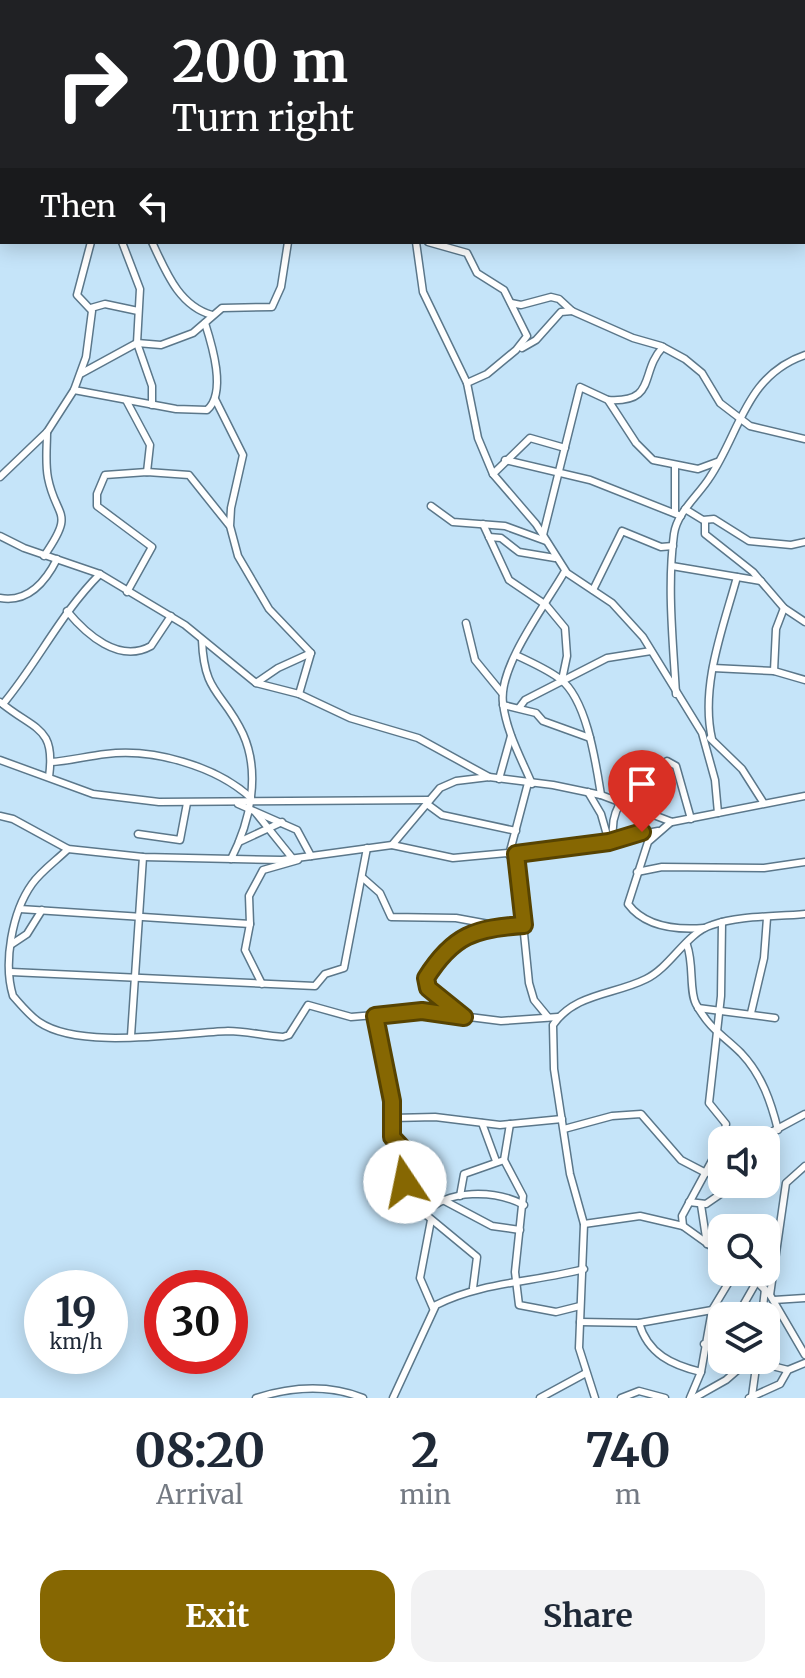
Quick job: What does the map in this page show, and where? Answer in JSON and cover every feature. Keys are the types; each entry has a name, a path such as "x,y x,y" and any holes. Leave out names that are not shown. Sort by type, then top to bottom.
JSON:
{"street":[{"path":"90,244 77,295 91,308"},
{"path":"123,244 140,289 137,343 152,386 152,405"},
{"path":"153,244 185,302 197,311 212,315"},
{"path":"82,373 137,343 170,343 227,306 272,307 281,287 288,244"},
{"path":"416,244 423,292 467,383 478,438 493,474 544,538 565,571 634,624 676,696 702,733 715,780 718,813"},
{"path":"435,244 467,253 477,273 504,290 526,330 524,342 516,350 487,374 467,383"},
{"path":"511,303 521,305 556,297 572,311 633,338 663,347 693,365 720,403 757,430 805,439"},
{"path":"91,308 105,304 138,311"},
{"path":"0,477 47,432 74,390 82,373 91,308"},
{"path":"516,350 536,340 561,312 572,311"},
{"path":"205,323 214,358 215,399 243,455 230,526"},
{"path":"544,538 579,388 608,400 629,400 642,391 663,347"},
{"path":"676,696 672,566 674,531 680,513 720,460 739,417 764,380 778,368 805,355"},
{"path":"74,390 196,411 207,410 215,399"},
{"path":"126,400 150,445 147,472"},
{"path":"608,400 644,454 675,467 707,468 720,460"},
{"path":"44,556 57,535 63,515 49,482 47,432"},
{"path":"493,474 530,438 565,448"},
{"path":"505,460 610,487 705,521 714,519 756,543 791,545 805,542"},
{"path":"675,467 680,513"},
{"path":"127,592 152,547 97,506 97,494 105,475 147,472 189,475 230,526 243,567 260,596 279,621 311,653"},
{"path":"431,506 453,522 517,529 544,538"},
{"path":"705,521 705,534 761,581 784,608 805,622"},
{"path":"483,524 509,580 546,605 561,621 567,634 563,681 590,738 601,795"},
{"path":"593,590 619,533 628,532 661,547 673,546"},
{"path":"0,536 44,556 100,574 171,616 256,683 299,694 350,718 418,738 489,777 601,795 672,822"},
{"path":"489,537 501,538 519,552 556,558"},
{"path":"0,598 15,597 44,583 57,559"},
{"path":"672,566 761,581"},
{"path":"548,1017 534,1000 529,983 524,925 512,854 530,783 512,734 502,693 516,655 565,571"},
{"path":"49,777 52,746 49,740 2,703 23,681 67,611 100,574"},
{"path":"712,739 707,713 713,668 737,577"},
{"path":"774,671 776,629 784,608"},
{"path":"67,611 93,637 120,650 151,646 171,616"},
{"path":"466,623 475,660 502,693"},
{"path":"202,640 207,682 244,736 249,754 253,812 297,858"},
{"path":"519,708 525,700 607,658 651,651"},
{"path":"256,683 278,668 311,653"},
{"path":"299,694 311,653"},
{"path":"516,655 563,681"},
{"path":"713,668 774,671 805,680"},
{"path":"503,705 536,713 546,723 590,738"},
{"path":"702,733 742,769 763,802"},
{"path":"499,779 512,734"},
{"path":"51,762 121,753 189,763 225,777 251,800"},
{"path":"0,760 93,794 187,803 251,800 428,802 442,815 516,831"},
{"path":"611,841 612,824 622,802 640,779 671,761 676,766 691,819"},
{"path":"392,845 428,802 449,783 489,777"},
{"path":"588,792 601,814 611,841"},
{"path":"805,796 672,822 658,831 643,851 628,898 630,908 676,930 805,914"},
{"path":"138,834 180,840 187,803"},
{"path":"234,803 282,822 301,834 311,856"},
{"path":"231,859 253,812"},
{"path":"0,816 13,819 68,849 143,857 297,858 392,845 444,858 512,854 611,841 658,831"},
{"path":"239,842 282,822"},
{"path":"11,972 135,976 309,988 328,972 343,971 367,848"},
{"path":"68,849 32,883 20,909 12,944 11,972 13,996 46,1026 74,1036 241,1031 283,1037 289,1035 308,1005 340,1016 422,1011 501,1021 558,1017"},
{"path":"131,1036 143,857"},
{"path":"262,985 245,957 250,924 249,896 260,873 288,865 297,858"},
{"path":"637,872 662,867 764,868 805,862"},
{"path":"363,878 380,893 391,917 456,918 500,926 524,925"},
{"path":"20,909 250,924"},
{"path":"12,944 27,934 42,910"},
{"path":"751,1013 764,958 767,918"},
{"path":"722,922 720,1010 709,1103 724,1121 724,1126"},
{"path":"464,1017 428,988 426,978 457,939 500,926"},
{"path":"595,1398 579,1348 584,1224 570,1174 552,1031 558,1017 577,1002 647,979 704,928"},
{"path":"676,930 693,966 692,992 698,1008 717,1037 751,1065 770,1100 777,1126"},
{"path":"698,1008 775,1018"},
{"path":"375,1016 393,1118 394,1143 408,1154 405,1198 408,1205 428,1217 477,1257 473,1288"},
{"path":"564,1129 612,1116 641,1114 674,1154 706,1173"},
{"path":"780,1129 805,1114"},
{"path":"393,1118 435,1117 510,1124 562,1119"},
{"path":"482,1123 500,1160 522,1192 524,1205 516,1285 522,1307 556,1312 580,1306"},
{"path":"500,1160 510,1124"},
{"path":"460,1196 464,1174 500,1160"},
{"path":"772,1298 786,1183 805,1166"},
{"path":"683,1226 683,1212 708,1169"},
{"path":"433,1308 420,1278 428,1217 442,1200 460,1196 504,1196 524,1205"},
{"path":"689,1202 701,1205 712,1198"},
{"path":"442,1200 473,1213 492,1226 520,1230"},
{"path":"701,1205 707,1244"},
{"path":"584,1224 640,1216 683,1226 707,1244"},
{"path":"393,1398 433,1308 473,1288 516,1285 584,1269"},
{"path":"762,1286 805,1355"},
{"path":"764,1302 765,1289"},
{"path":"772,1298 805,1298"},
{"path":"580,1322 639,1323 708,1311"},
{"path":"639,1323 646,1343 662,1357 701,1372"},
{"path":"692,1398 701,1372 708,1327"},
{"path":"704,1344 708,1345"},
{"path":"751,1397 780,1384 788,1370 805,1363"},
{"path":"780,1368 788,1370"},
{"path":"540,1398 586,1373"},
{"path":"692,1398 733,1374"},
{"path":"751,1397 755,1374"},
{"path":"256,1398 308,1388 337,1390 363,1398"},
{"path":"621,1398 634,1391 665,1398"}],"route":[{"path":"405,1182 408,1154 394,1143 392,1137 392,1101 375,1016 422,1011 464,1017 428,988 426,978 457,939 500,926 524,925 516,854 609,842 642,832"}]}
